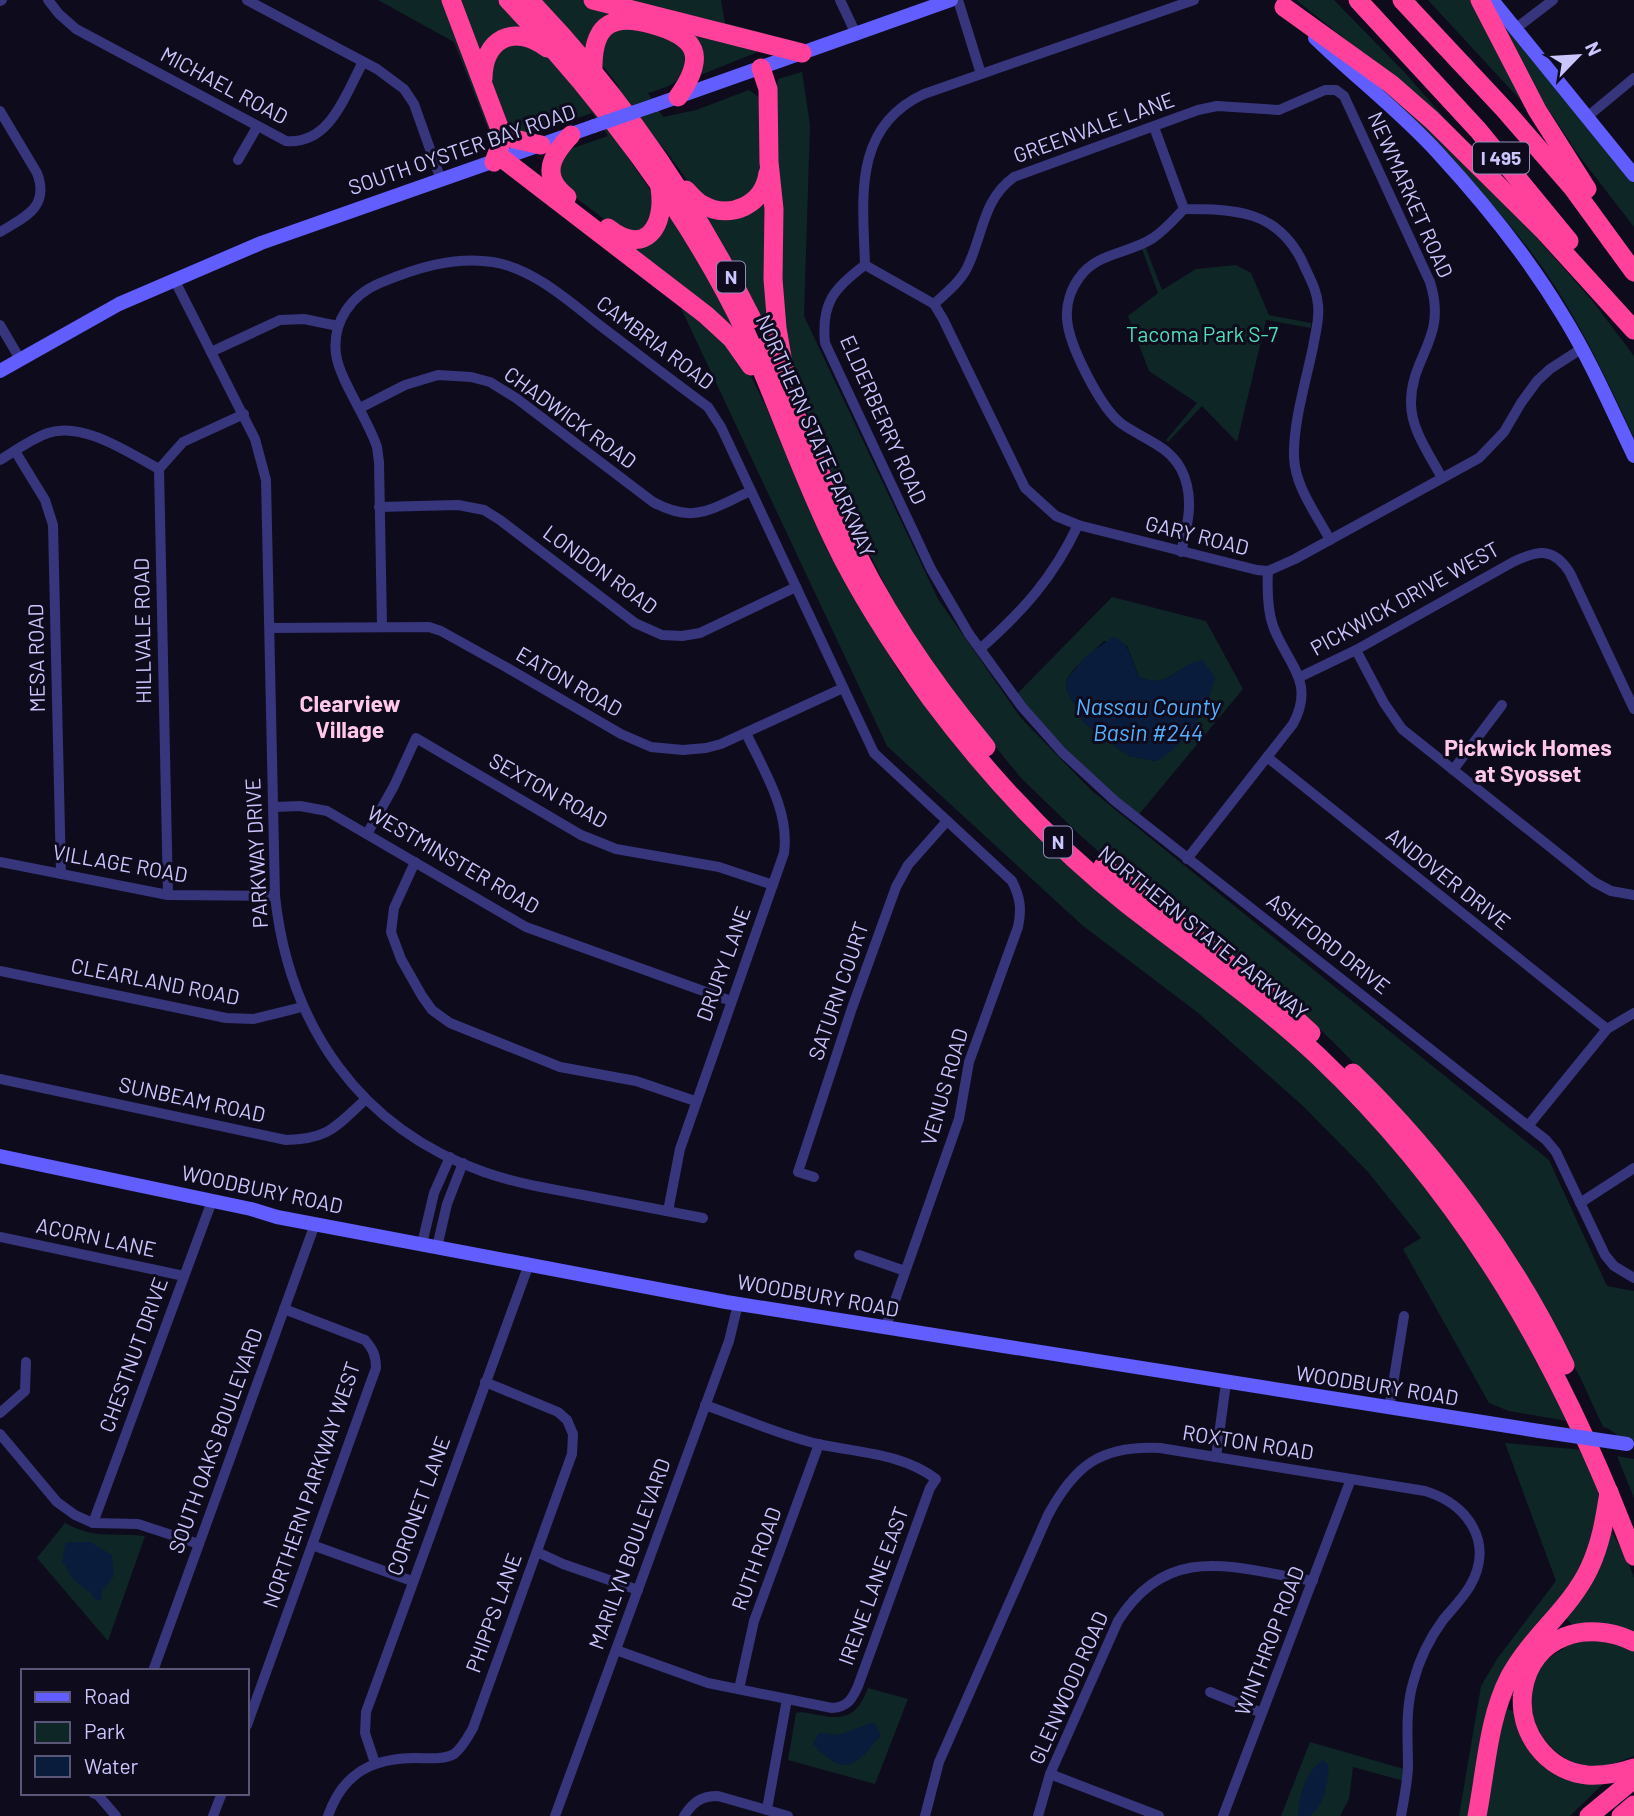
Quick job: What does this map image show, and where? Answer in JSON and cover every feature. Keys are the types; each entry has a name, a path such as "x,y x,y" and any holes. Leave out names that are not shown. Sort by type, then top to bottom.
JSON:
{"highway":[{"path":"451,0 501,132 498,160 721,328 787,413"},
{"name":"NORTHERN STATE PARKWAY","path":"508,0 607,112 660,187 744,330 887,608 938,683 984,744 1034,800 1087,852 1142,898 1274,999 1381,1101 1430,1156 1506,1260 1547,1328 1599,1437 1634,1521"},
{"name":"NORTHERN STATE PARKWAY","path":"529,0 593,72 652,149 691,208 734,282 787,413 836,546 892,642 942,712 995,775 1080,863 1125,902 1275,1019 1353,1091 1397,1139 1451,1206 1507,1287 1554,1372 1609,1491 1634,1556"},
{"path":"593,0 802,53"},
{"name":"I 495","path":"1358,0 1478,130 1634,324"},
{"name":"I 495","path":"1402,0 1504,109 1572,187 1634,272"},
{"path":"1480,0 1537,110 1634,260"},
{"path":"1280,4 1391,84 1432,120 1536,223 1634,330"},
{"path":"593,72 595,43 606,26 627,19 667,28 687,40 695,57 694,68 678,97"},
{"path":"483,84 485,59 492,47 506,37 523,36 534,40 564,62"},
{"path":"761,68 768,89 769,162 774,209 772,279 787,413"},
{"path":"501,132 510,138 541,145"},
{"path":"571,135 553,159 552,181 559,190 614,232 632,240 655,228 662,211 660,187"},
{"path":"652,149 700,204 724,212 744,208 754,201 767,182 769,162"},
{"path":"1477,1816 1495,1720 1504,1690 1519,1662 1575,1592 1589,1570 1603,1529 1609,1491"},
{"path":"1634,1642 1614,1632 1595,1630 1560,1638 1534,1663 1523,1690 1522,1706 1530,1735 1542,1752 1558,1765 1588,1775 1619,1773 1634,1768"},
{"path":"1589,1816 1634,1779"},
{"path":"1621,1816 1634,1805"}],"main road":[{"name":"SOUTH OYSTER BAY ROAD","path":"0,371 119,304 261,243 951,0"},
{"path":"1492,0 1634,175"},
{"path":"1280,4 1437,152 1488,209 1534,270 1563,315 1634,456"},
{"name":"WOODBURY ROAD","path":"0,1156 315,1224 738,1304 1389,1409 1631,1444"}],"street":[{"name":"MICHAEL ROAD","path":"47,0 59,15 76,29 286,141 297,142 318,134 331,120 363,62"},
{"path":"247,0 394,80 410,97 441,180"},
{"path":"840,0 856,34"},
{"path":"958,0 981,74"},
{"path":"934,304 865,265 865,170 870,149 894,112 913,99 1194,0"},
{"path":"1516,29 1553,0"},
{"path":"1587,117 1634,78"},
{"name":"GREENVALE LANE","path":"934,304 965,272 973,256 989,205 1007,182 1032,169 1217,106 1279,110 1325,90 1336,90"},
{"name":"NEWMARKET ROAD","path":"1336,90 1343,96 1435,297 1437,307 1434,327 1415,379 1411,406 1415,426 1442,478"},
{"path":"0,110 41,184 40,198 30,214 0,232"},
{"path":"238,160 257,127"},
{"path":"1154,127 1184,209"},
{"path":"1181,552 1190,505 1180,466 1162,447 1122,424 1107,410 1096,393 1070,337 1066,320 1071,292 1089,266 1106,256 1152,239 1184,209 1244,213 1273,225 1295,247 1315,288 1318,318 1296,434 1294,460 1301,485 1330,540"},
{"name":"CAMBRIA ROAD","path":"338,326 347,309 366,289 450,261 496,263 515,268 547,285 708,407 721,427 874,753 1012,881 1019,894"},
{"name":"ELDERBERRY ROAD","path":"865,265 844,280 828,303 823,325 825,343 931,569 980,649"},
{"name":"PARKWAY DRIVE","path":"174,279 244,414 255,439 266,480 275,895 284,950 302,1007 336,1064 365,1100 410,1135 450,1157 514,1182 704,1218"},
{"name":"GARY ROAD","path":"934,304 1025,488 1056,516 1078,525 1220,563 1268,571 1330,540 1488,451 1504,432 1537,381 1581,349"},
{"path":"211,352 280,320 304,319 338,326 337,358 377,447 382,626"},
{"path":"0,326 20,359"},
{"name":"CHADWICK ROAD","path":"360,408 405,385 425,379 449,375 471,377 491,383 516,398 670,512 685,515 701,513 751,491"},
{"path":"0,460 49,433 73,430 98,438 159,469 183,442 244,414"},
{"name":"MESA ROAD","path":"15,451 45,500 53,525 61,874"},
{"name":"HILLVALE ROAD","path":"159,469 168,895"},
{"name":"LONDON ROAD","path":"379,507 458,505 484,510 635,623 662,635 700,633 796,587"},
{"path":"980,649 1020,612 1044,585 1068,547 1078,525"},
{"name":"PICKWICK DRIVE WEST","path":"1187,859 1298,715 1302,698 1300,677 1356,650 1513,562 1538,552 1551,554 1563,561 1634,709"},
{"path":"1268,571 1268,602 1273,624 1300,677"},
{"name":"EATON ROAD","path":"270,628 419,625 441,631 621,734 651,747 683,750 706,748 746,733 843,688"},
{"name":"ASHFORD DRIVE","path":"980,649 1022,707 1062,752 1115,801 1554,1149 1605,1255 1614,1266 1634,1278"},
{"path":"1356,650 1384,703 1402,729 1594,882 1611,891 1634,895"},
{"path":"1453,770 1502,705"},
{"name":"DRURY LANE","path":"668,1211 680,1149 695,1101 784,853 785,823 746,733"},
{"name":"SEXTON ROAD","path":"367,834 394,786 416,738 581,835 616,849 719,867 773,885"},
{"name":"ANDOVER DRIVE","path":"1267,757 1607,1029"},
{"name":"WESTMINSTER ROAD","path":"274,807 300,806 327,811 526,927 731,1001"},
{"name":"SATURN COURT","path":"814,1177 798,1172 852,1008 896,887 908,865 947,821"},
{"name":"VILLAGE ROAD","path":"0,862 168,895 275,895"},
{"path":"415,862 394,908 391,932 401,959 432,1010 450,1023 560,1067 636,1081 695,1101"},
{"name":"VENUS ROAD","path":"884,1329 959,1119 969,1062 1018,927 1021,910 1019,894"},
{"name":"CLEARLAND ROAD","path":"0,971 226,1018 254,1020 302,1007"},
{"path":"1528,1126 1607,1029 1634,1013"},
{"name":"SUNBEAM ROAD","path":"0,1079 286,1140 306,1139 329,1132 365,1100"},
{"path":"422,1244 434,1193 450,1157"},
{"path":"437,1247 447,1204 463,1163"},
{"path":"1580,1203 1634,1168"},
{"name":"CHESTNUT DRIVE","path":"93,1523 212,1201"},
{"name":"SOUTH OAKS BOULEVARD","path":"154,1669 315,1224"},
{"name":"ACORN LANE","path":"0,1237 184,1276"},
{"path":"859,1255 905,1271"},
{"name":"CORONET LANE","path":"374,1763 365,1733 366,1712 529,1264"},
{"name":"MARILYN BOULEVARD","path":"555,1816 729,1341 738,1304"},
{"name":"NORTHERN PARKWAY WEST","path":"248,1722 373,1380 376,1360 372,1348 365,1340 285,1309"},
{"path":"1389,1409 1405,1316"},
{"path":"0,1413 25,1391 26,1362"},
{"name":"PHIPPS LANE","path":"327,1816 333,1801 350,1777 374,1763 397,1758 442,1758 456,1752 465,1743 473,1728 572,1454 573,1434 567,1420 558,1412 485,1382"},
{"path":"1216,1457 1226,1383"},
{"path":"705,1405 819,1444"},
{"path":"0,1434 57,1502 75,1515 93,1523 138,1524 199,1544"},
{"name":"IRENE LANE EAST","path":"787,1699 832,1707 847,1704 852,1700 936,1479 923,1470 882,1454 819,1444"},
{"name":"RUTH ROAD","path":"739,1689 754,1621 819,1444"},
{"name":"ROXTON ROAD","path":"926,1816 939,1762 1062,1489 1092,1461 1122,1449 1160,1448 1425,1491 1442,1496 1465,1514 1478,1542 1479,1557 1470,1586 1431,1638 1414,1679 1408,1715 1408,1771 1401,1816"},
{"name":"WINTHROP ROAD","path":"1223,1816 1352,1479"},
{"path":"312,1545 412,1581"},
{"path":"537,1552 638,1590"},
{"name":"GLENWOOD ROAD","path":"1038,1816 1050,1774 1118,1621 1131,1601 1148,1585 1178,1569 1209,1565 1313,1581"},
{"path":"616,1650 708,1683 787,1699 767,1809"},
{"path":"1210,1692 1262,1713"},
{"path":"1050,1774 1159,1816"},
{"path":"98,1795 117,1816"},
{"path":"213,1816 221,1795"},
{"path":"684,1816 696,1801 706,1796 718,1796 788,1816"}],"green space":[{"path":"378,0 448,0 498,139 494,144 454,42"},
{"path":"455,0 502,0 530,30 519,31 481,71"},
{"path":"540,0 581,0 632,13 584,47"},
{"path":"617,0 721,0 725,23 782,38"},
{"path":"1296,0 1334,0 1406,74 1477,155 1399,82"},
{"path":"1428,0 1477,0 1526,106"},
{"path":"1502,21 1634,183 1634,227 1580,157 1536,91"},
{"path":"616,25 676,35 691,54 676,81 648,93 663,117 696,110 749,90 762,99 761,189 728,208 697,194 626,103 617,84 602,65 600,44"},
{"path":"679,26 758,52 698,76"},
{"path":"505,41 539,47 582,90 655,197 646,230 622,233 562,187 556,176 567,150 608,136 592,113 525,133 516,133 506,125 488,77 488,61"},
{"path":"802,72 810,125 804,316 938,599 1021,718 1091,790 1549,1160 1607,1286 1634,1291 1634,1445 1603,1427 1581,1379 1530,1286 1393,1102 1313,1022 1134,883 1081,836 1021,778 967,712 921,647 891,597 839,492 793,378 781,325 777,271 777,83 778,79"},
{"path":"1375,78 1492,187 1591,299 1634,356 1634,438 1586,340 1544,270 1472,183 1371,81"},
{"path":"764,194 772,341 705,216"},
{"path":"673,217 714,287 740,340 617,239"},
{"name":"Tacoma Park S-7","path":"1146,248 1162,290 1196,269 1236,265 1251,273 1269,315 1311,323 1311,328 1266,320 1237,442 1202,406 1168,442 1166,440 1197,403 1149,371 1128,316 1158,293 1142,249"},
{"path":"679,298 746,366 826,548 898,670 958,749 1025,820 1239,995 1338,1083 1411,1165 1471,1244 1572,1422 1509,1411 1489,1403 1403,1249 1421,1238 1368,1172 1304,1107 1197,1012 1082,925 887,746 679,304"},
{"path":"1112,597 1206,621 1243,689 1136,818 1014,697","holes":["1104,641 1127,646 1139,677 1159,680 1178,671 1156,761 1129,756 1083,722 1066,688 1067,679 1074,669"]},
{"path":"1505,1443 1585,1450 1598,1489 1598,1520 1589,1557 1567,1593 1507,1669 1474,1816 1459,1816 1481,1686 1497,1659 1556,1581"},
{"path":"1617,1456 1634,1459 1634,1498"},
{"path":"65,1523 95,1534 145,1536 108,1641 37,1558"},
{"path":"1609,1527 1634,1578 1634,1637 1574,1627 1564,1616"},
{"path":"1580,1639 1622,1643 1634,1652 1634,1756 1609,1765 1580,1766 1557,1752 1541,1734 1532,1712 1531,1688 1535,1676 1554,1654"},
{"path":"868,1688 908,1699 875,1784 788,1760 796,1713 829,1717 850,1714 860,1704"},
{"path":"1503,1708 1517,1712 1537,1755 1607,1780 1570,1816 1485,1816"},
{"path":"1310,1742 1404,1769 1404,1781 1353,1767 1349,1799 1340,1816 1281,1816"}],"water":[{"name":"Nassau County Basin #244","path":"1113,637 1119,639 1127,648 1139,677 1157,681 1165,679 1202,660 1215,677 1207,701 1194,725 1176,747 1156,761 1129,756 1083,722 1066,688 1067,679 1086,656"},
{"path":"66,1542 90,1542 112,1555 114,1576 102,1591 101,1600 96,1600 74,1580 62,1561"},
{"path":"874,1722 881,1735 857,1761 850,1764 834,1762 813,1744 819,1733 839,1735"},
{"path":"1323,1760 1329,1766 1322,1799 1310,1816 1298,1816 1304,1785 1312,1771"}],"district":[{"name":"Clearview Village","path":"350,717"},
{"name":"Pickwick Homes at Syosset","path":"1528,761"}]}
